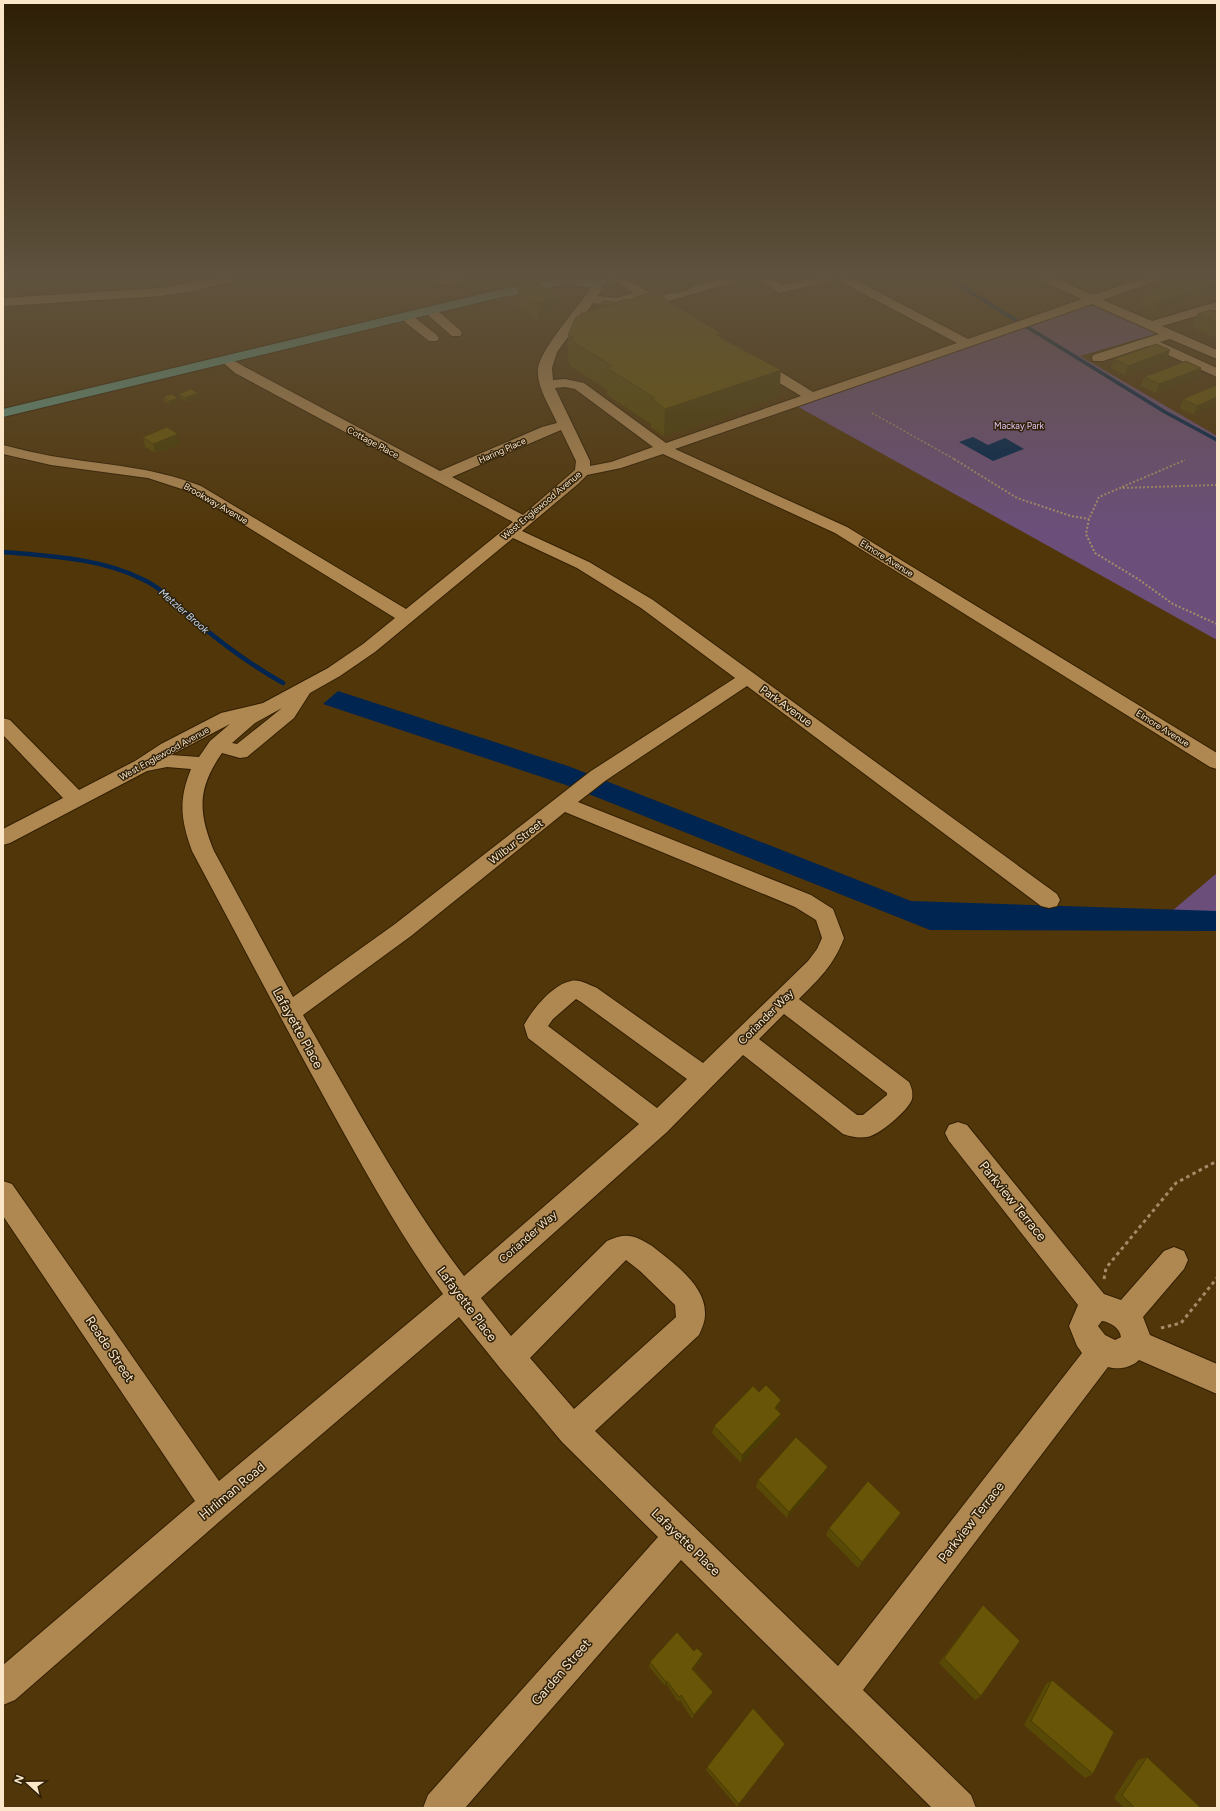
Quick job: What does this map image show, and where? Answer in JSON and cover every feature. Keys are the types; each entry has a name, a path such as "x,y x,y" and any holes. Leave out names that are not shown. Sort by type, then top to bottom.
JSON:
{"main road":[{"path":"3,413 228,362"},
{"path":"3,420 228,362"}],"street":[{"name":"Cottage Place","path":"228,362 439,477 516,526"},
{"path":"547,362 547,384 583,461 582,471"},
{"path":"753,362 811,397"},
{"name":"West Englewood Avenue","path":"3,838 142,766 168,748 228,717 268,707 353,660 573,481 582,471 608,468 914,362"},
{"path":"1192,362 1217,373"},
{"name":"Elmore Avenue","path":"547,384 565,383 579,386 663,448 841,530 1217,762"},
{"name":"Haring Place","path":"439,477 551,428 565,425"},
{"name":"Brookway Avenue","path":"3,449 22,456 45,460 144,472 179,482 196,489 406,617"},
{"name":"Park Avenue","path":"516,526 616,584 647,604 1049,900"},
{"name":"Wilbur Street","path":"288,1012 403,930 598,776 747,678"},
{"path":"142,766 167,761 240,752 287,714 304,688"},
{"name":"Lafayette Place","path":"268,707 246,720 210,755 194,785 191,820 195,836 288,1012 386,1184 434,1259 462,1296 510,1358 573,1431 958,1808"},
{"path":"3,724 77,800"},
{"name":"Coriander Way","path":"462,1296 658,1124 816,967 827,953 833,938 825,916 803,901 566,802"},
{"path":"658,1124 537,1031 536,1025 545,1012 571,990 578,990 589,995 704,1078"},
{"path":"742,1040 852,1126 868,1126 899,1100 900,1089 783,1000"},
{"name":"Parkview Terrace","path":"958,1133 1097,1307"},
{"name":"Reade Street","path":"3,1193 216,1504"},
{"path":"510,1358 617,1250 623,1247 629,1248 640,1254 685,1296 690,1303 691,1313 689,1325 573,1431"},
{"path":"1174,1260 1131,1332 1129,1350 1122,1354 1112,1355 1102,1351 1090,1340 1084,1326 1085,1317 1090,1311 1097,1307 1107,1307 1116,1310 1131,1332 1217,1379"},
{"name":"Hirliman Road","path":"3,1688 216,1504 462,1296"},
{"name":"Parkview Terrace","path":"839,1692 1102,1351"},
{"name":"Garden Street","path":"441,1808 680,1537"}],"path":[{"path":"872,413 963,464 1017,498 1071,516 1089,520"},
{"path":"1185,460 1100,497 1089,520 1086,534 1095,553 1138,579 1173,604 1217,624"},
{"path":"1120,488 1217,485"},
{"path":"1097,1307 1106,1268 1176,1183 1217,1161"},
{"path":"1131,1332 1181,1323 1217,1278"}],"green space":[{"name":"Mackay Park","path":"918,362 1089,362 1217,436 1217,640 793,404"},
{"path":"1217,873 1217,911 1172,911"}],"water":[{"path":"973,437 988,445 1005,438 1024,449 993,461 959,442"},
{"path":"338,691 568,766 911,901 1217,911 1217,931 930,930 566,785 323,704"}],"building":[{"path":"605,362 765,362 781,370 665,409 651,399 655,398 607,368 612,366"},
{"path":"1119,362 1140,362 1128,366"},
{"path":"1185,362 1201,368 1159,384 1144,377"},
{"path":"1217,385 1217,397 1197,406 1183,399"},
{"path":"191,389 198,393 185,398 179,394"},
{"path":"172,394 178,398 169,401 163,397"},
{"path":"167,427 178,434 153,444 143,437"},
{"path":"766,1385 781,1400 775,1408 781,1414 742,1455 714,1426 753,1386 759,1392"},
{"path":"796,1437 828,1467 789,1512 758,1480"},
{"path":"868,1481 901,1513 862,1562 829,1528"},
{"path":"983,1605 1020,1641 981,1696 944,1658"},
{"path":"677,1632 694,1651 697,1648 703,1654 692,1669 713,1692 694,1715 681,1695 679,1697 650,1662"},
{"path":"1052,1680 1114,1732 1093,1774 1031,1721"},
{"path":"753,1708 785,1744 739,1804 707,1767"},
{"path":"1147,1757 1201,1808 1135,1808 1122,1795"}],"waterway":[{"path":"1083,362 1165,412 1217,440"},
{"name":"Metzler Brook","path":"3,552 92,562 109,566 142,579 165,593 199,624 229,648 283,683"}]}
